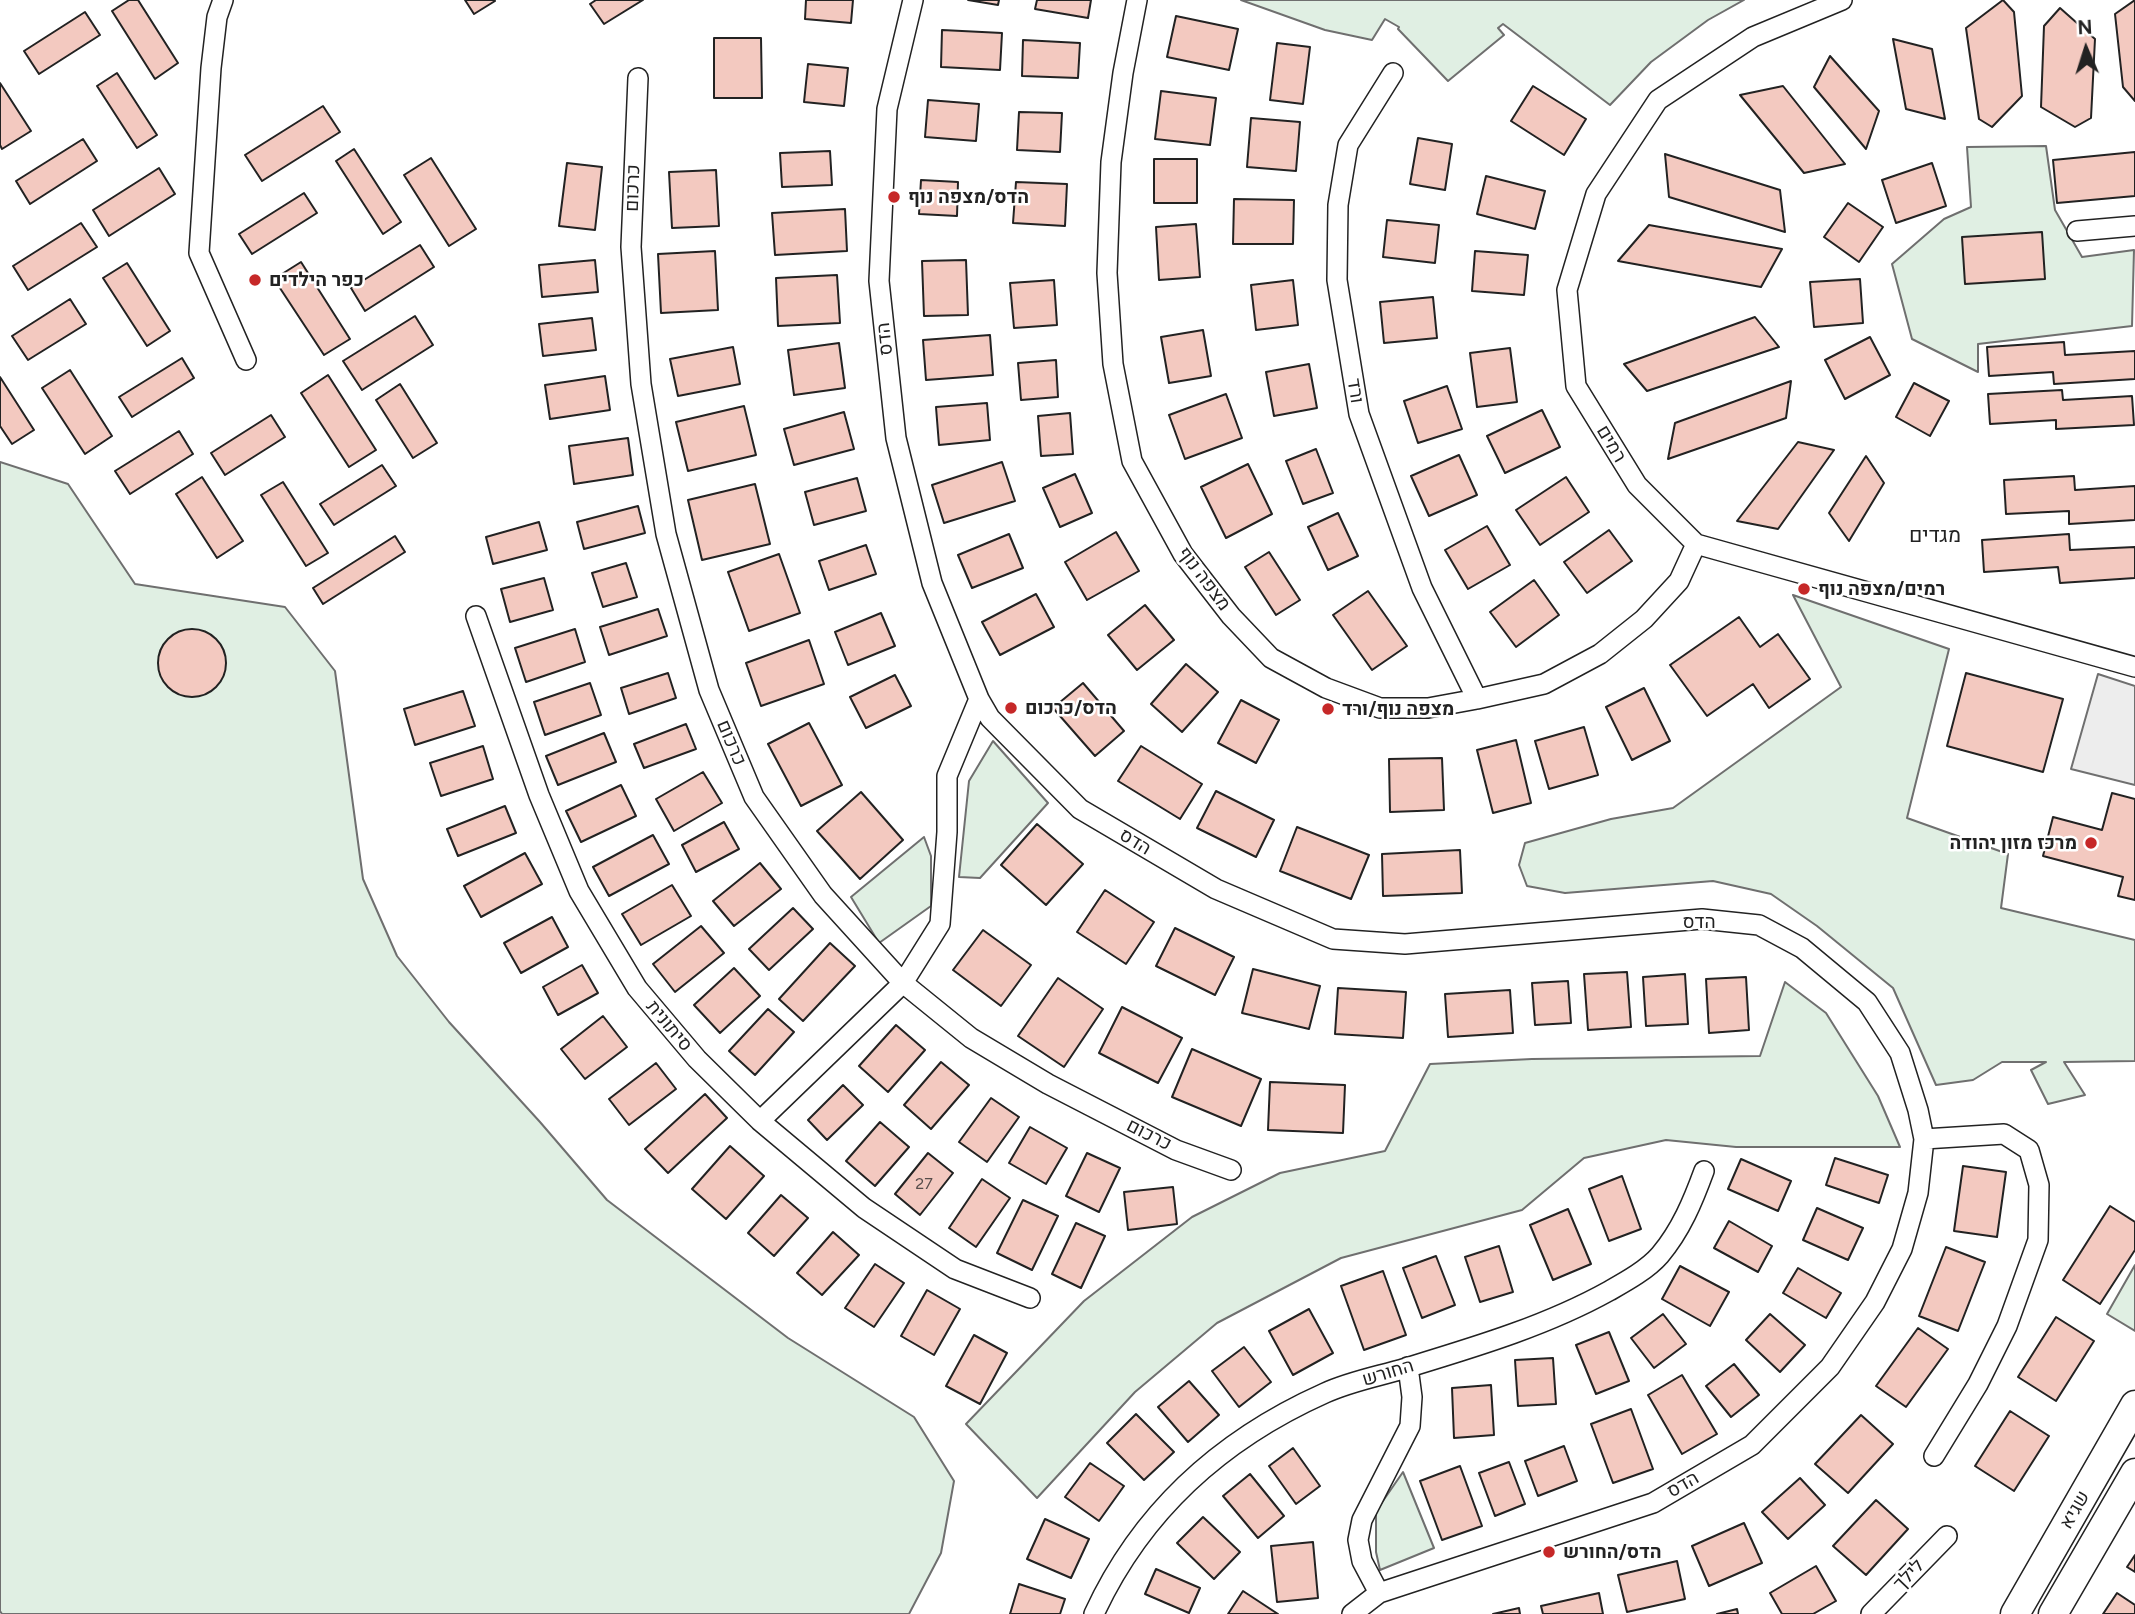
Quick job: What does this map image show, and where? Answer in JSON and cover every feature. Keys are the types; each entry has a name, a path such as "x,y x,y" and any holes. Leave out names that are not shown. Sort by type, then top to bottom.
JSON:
{"street":[{"path":"223,0 216,17 211,68 200,253 246,360"},
{"name":"הדס","path":"913,0 887,109 879,281 896,438 932,583 979,699 990,718 1080,809 1216,889 1333,939 1405,944 1702,919 1759,925 1802,948 1867,1002 1899,1053 1917,1110 1924,1139 1918,1193 1902,1249 1875,1302 1830,1367 1752,1445 1653,1503 1379,1593 1352,1614"},
{"name":"מצפה נוף","path":"1137,0 1123,73 1111,162 1107,273 1114,364 1132,461 1183,554 1231,615 1271,658 1326,688 1380,708 1428,708 1544,684 1600,654 1644,619 1679,581 1696,544"},
{"name":"רמים","path":"1842,0 1753,37 1658,100 1596,194 1567,290 1576,386 1637,485 1696,544 2135,667"},
{"name":"ורד","path":"1393,73 1348,145 1338,205 1337,280 1359,414 1422,588 1477,699"},
{"name":"כרכום","path":"638,78 631,247 641,384 666,534 709,690 754,797 823,895 903,984 971,1038 1048,1084 1177,1150 1231,1170"},
{"path":"2077,231 2135,226"},
{"name":"סיתונית","path":"476,616 539,795 579,891 638,988 697,1059 760,1121 864,1208 955,1269 1030,1298"},
{"path":"760,1121 903,984 940,924 947,832 947,776 979,699"},
{"path":"1924,1139 2004,1134 2029,1150 2039,1185 2038,1240 2007,1326 1978,1384 1934,1456"},
{"name":"החורש","path":"1094,1614 1124,1556 1154,1517 1225,1451 1287,1411 1328,1391 1535,1326 1623,1284 1659,1257 1686,1217 1704,1171"},
{"path":"1379,1593 1362,1561 1358,1540 1362,1520 1410,1426 1412,1397 1408,1367"},
{"name":"שגיא","path":"2015,1614 2135,1405"},
{"name":"שגיא","path":"2053,1614 2135,1473"},
{"name":"לילך","path":"1871,1614 1947,1535"}],"green space":[{"path":"1241,0 1744,0 1708,20 1651,62 1610,105 1503,24 1498,28 1504,35 1448,81 1399,27 1385,19 1372,40 1325,30"},
{"path":"2046,146 2055,210 2082,257 2134,250 2132,326 1978,344 1978,372 1912,339 1892,264 1944,219 1971,207 1967,147"},
{"path":"0,462 68,484 135,584 285,607 335,671 363,879 397,956 449,1022 607,1200 788,1338 914,1417 954,1481 941,1553 909,1614 2,1614"},
{"path":"1793,595 1949,649 1907,818 2008,854 2001,908 2135,940 2135,1061 2064,1062 2085,1095 2048,1104 2031,1070 2046,1062 2002,1062 1973,1080 1936,1085 1893,988 1817,926 1771,894 1713,881 1565,893 1527,886 1519,865 1525,843 1611,819 1673,808 1841,687"},
{"path":"993,741 1048,803 980,878 959,877 969,781"},
{"path":"924,837 931,856 931,906 879,943 851,897"},
{"path":"1785,982 1826,1013 1878,1096 1900,1147 1736,1147 1666,1140 1584,1158 1522,1210 1341,1258 1217,1323 1135,1392 1037,1498 966,1424 1084,1301 1192,1217 1280,1173 1385,1151 1430,1064 1532,1059 1760,1056"},
{"path":"2135,1265 2135,1331 2107,1314"},
{"path":"1403,1472 1434,1548 1380,1570 1376,1552 1376,1511"}],"shaded area":[{"path":"2098,674 2135,686 2135,785 2071,769"}],"building":[{"path":"129,0 138,0 178,63 155,79 112,11"},
{"path":"465,0 494,0 495,1 474,14"},
{"path":"596,0 643,0 604,24 590,4"},
{"path":"806,0 853,0 851,23 805,19"},
{"path":"968,0 999,0 998,5"},
{"path":"1037,0 1091,0 1088,18 1035,9"},
{"path":"2003,0 2014,12 2022,96 1992,127 1979,119 1966,28"},
{"path":"2135,0 2135,101 2123,87 2115,14"},
{"path":"2060,8 2095,39 2091,118 2075,127 2041,107 2044,26"},
{"path":"85,12 100,35 39,74 24,51"},
{"path":"1176,16 1238,29 1229,70 1167,57"},
{"path":"942,30 1002,33 1000,70 941,67"},
{"path":"714,38 761,38 762,98 714,98"},
{"path":"1893,39 1932,49 1945,119 1906,109"},
{"path":"1023,40 1080,43 1078,78 1022,76"},
{"path":"1277,43 1310,47 1303,104 1270,100"},
{"path":"1830,56 1879,111 1866,149 1814,87"},
{"path":"808,64 848,68 844,106 804,102"},
{"path":"117,73 157,135 137,148 97,86"},
{"path":"0,83 31,131 2,149 0,145"},
{"path":"1533,86 1586,119 1564,155 1511,121"},
{"path":"1783,86 1845,164 1804,173 1740,95"},
{"path":"1161,91 1216,98 1210,145 1155,139"},
{"path":"928,100 979,104 976,141 925,137"},
{"path":"323,106 340,132 262,181 245,155"},
{"path":"1019,112 1062,113 1060,152 1017,150"},
{"path":"1251,118 1300,122 1296,171 1247,167"},
{"path":"1418,138 1452,144 1445,190 1410,184"},
{"path":"83,139 97,161 30,204 16,181"},
{"path":"354,149 401,222 383,234 336,161"},
{"path":"830,151 832,185 782,187 780,153"},
{"path":"2135,152 2135,196 2057,203 2053,160"},
{"path":"1665,154 1780,190 1785,232 1669,197"},
{"path":"431,158 476,229 449,246 404,175"},
{"path":"1154,159 1197,159 1197,203 1154,203"},
{"path":"567,163 602,167 595,230 559,226"},
{"path":"1932,163 1946,206 1896,223 1882,180"},
{"path":"159,168 175,194 109,236 93,210"},
{"path":"716,170 719,226 672,228 669,172"},
{"path":"1486,176 1545,191 1535,229 1477,214"},
{"path":"921,180 958,182 957,216 919,214"},
{"path":"1016,182 1067,184 1065,226 1013,223"},
{"path":"304,193 317,213 252,254 239,234"},
{"path":"1234,199 1294,200 1293,244 1233,244"},
{"path":"1848,203 1883,227 1859,262 1824,237"},
{"path":"845,209 847,251 775,255 772,213"},
{"path":"1387,220 1439,225 1435,263 1383,257"},
{"path":"81,223 97,247 28,290 13,266"},
{"path":"1196,224 1200,277 1159,280 1156,227"},
{"path":"1649,225 1782,249 1761,287 1618,261"},
{"path":"2042,232 2045,279 1965,284 1962,237"},
{"path":"420,245 434,267 365,311 351,288"},
{"path":"715,251 718,310 661,313 658,254"},
{"path":"1475,251 1528,255 1524,295 1472,291"},
{"path":"595,260 598,292 542,297 539,265"},
{"path":"966,260 968,315 924,316 922,261"},
{"path":"301,262 350,339 324,355 274,279"},
{"path":"127,263 170,331 147,346 103,278"},
{"path":"837,275 840,323 778,326 776,278"},
{"path":"1860,279 1863,323 1814,327 1810,282"},
{"path":"1054,280 1057,325 1014,328 1010,283"},
{"path":"1293,280 1298,325 1256,330 1251,285"},
{"path":"1433,297 1437,338 1384,343 1380,302"},
{"path":"70,299 86,324 28,360 12,336"},
{"path":"415,316 433,345 362,390 343,361"},
{"path":"1755,317 1779,347 1647,391 1624,364"},
{"path":"592,318 596,350 543,356 539,324"},
{"path":"1203,330 1211,376 1169,383 1161,337"},
{"path":"990,335 993,375 926,380 923,340"},
{"path":"1870,337 1890,375 1845,399 1825,360"},
{"path":"2064,342 2065,355 2135,351 2135,379 2054,384 2053,372 1989,376 1987,347"},
{"path":"839,343 845,388 794,395 788,350"},
{"path":"733,347 740,384 678,396 670,359"},
{"path":"1510,348 1517,402 1477,407 1470,353"},
{"path":"182,358 194,378 132,417 119,397"},
{"path":"1056,360 1058,397 1021,400 1018,363"},
{"path":"1309,364 1317,408 1274,416 1266,372"},
{"path":"70,370 112,436 85,454 42,388"},
{"path":"328,375 376,450 349,467 301,393"},
{"path":"605,376 610,410 550,419 545,385"},
{"path":"0,377 34,430 12,444 0,426"},
{"path":"1791,381 1786,418 1668,459 1675,423"},
{"path":"1914,383 1949,401 1930,436 1896,417"},
{"path":"400,384 437,443 413,458 376,400"},
{"path":"1447,386 1462,429 1418,443 1404,401"},
{"path":"2062,390 2063,400 2132,396 2134,425 2056,429 2056,420 1990,424 1988,394"},
{"path":"1226,394 1242,438 1185,459 1169,415"},
{"path":"987,403 990,440 939,445 936,407"},
{"path":"744,406 756,455 688,471 676,422"},
{"path":"1542,410 1560,447 1505,473 1487,436"},
{"path":"844,412 854,449 794,465 784,429"},
{"path":"1070,413 1073,454 1041,456 1038,416"},
{"path":"271,415 285,437 225,475 211,453"},
{"path":"179,431 193,454 130,494 115,471"},
{"path":"628,438 633,475 574,484 569,446"},
{"path":"1798,442 1834,450 1778,529 1737,521"},
{"path":"1316,449 1333,493 1303,504 1286,461"},
{"path":"1459,455 1477,495 1429,516 1411,476"},
{"path":"1866,456 1884,483 1849,541 1829,513"},
{"path":"1002,462 1015,501 944,523 932,485"},
{"path":"1248,464 1272,514 1226,538 1201,487"},
{"path":"382,465 396,486 334,525 320,504"},
{"path":"1075,474 1092,513 1060,527 1043,488"},
{"path":"2074,476 2075,490 2135,486 2135,520 2069,524 2069,511 2006,514 2004,480"},
{"path":"202,477 243,541 217,558 176,494"},
{"path":"1566,477 1589,512 1540,545 1516,510"},
{"path":"857,478 866,511 814,525 805,492"},
{"path":"283,482 328,553 306,566 261,495"},
{"path":"755,484 770,544 702,560 688,500"},
{"path":"638,506 645,533 584,549 577,522"},
{"path":"1338,513 1358,556 1328,570 1308,527"},
{"path":"539,522 547,550 493,564 486,537"},
{"path":"1487,526 1510,565 1468,589 1445,550"},
{"path":"1609,530 1632,561 1587,593 1564,562"},
{"path":"1116,532 1139,571 1087,600 1065,562"},
{"path":"1009,534 1023,568 972,588 958,555"},
{"path":"2069,534 2070,550 2135,547 2135,578 2060,583 2058,567 1984,572 1982,540"},
{"path":"395,536 405,552 323,604 313,588"},
{"path":"866,545 876,574 829,590 819,561"},
{"path":"1269,552 1300,600 1276,615 1245,567"},
{"path":"779,554 800,613 749,631 728,572"},
{"path":"626,563 637,597 603,607 592,573"},
{"path":"544,578 553,610 510,622 501,589"},
{"path":"1534,580 1559,615 1516,647 1490,612"},
{"path":"1368,591 1407,646 1372,670 1333,615"},
{"path":"1036,594 1054,627 1000,655 982,622"},
{"path":"1145,605 1174,640 1137,670 1108,635"},
{"path":"658,609 667,636 609,655 600,627"},
{"path":"881,613 895,646 848,665 835,632"},
{"path":"1739,617 1760,647 1778,634 1810,679 1769,708 1753,684 1707,716 1670,665"},
{"path":"199,629 220,644 226,656 224,676 216,687 199,697 185,697 168,687 160,676 158,656 168,639 179,631"},
{"path":"575,629 585,662 526,682 515,648"},
{"path":"809,640 824,684 761,706 746,663"},
{"path":"1186,664 1218,692 1182,732 1151,704"},
{"path":"668,673 676,698 629,714 621,688"},
{"path":"1966,673 2063,699 2043,772 1947,746"},
{"path":"895,675 911,706 866,728 850,697"},
{"path":"590,683 601,715 545,735 534,702"},
{"path":"1083,683 1124,731 1095,756 1053,708"},
{"path":"1644,688 1670,741 1632,760 1606,707"},
{"path":"463,691 475,726 415,745 404,709"},
{"path":"1241,700 1279,720 1256,763 1218,743"},
{"path":"809,723 842,785 801,806 768,744"},
{"path":"686,724 696,749 644,768 634,744"},
{"path":"1584,727 1598,775 1549,789 1535,741"},
{"path":"604,733 616,762 558,785 546,756"},
{"path":"1516,740 1531,803 1493,813 1477,750"},
{"path":"483,746 493,779 441,796 430,763"},
{"path":"1141,746 1202,784 1180,819 1118,781"},
{"path":"1442,758 1444,810 1390,812 1389,759"},
{"path":"703,772 722,803 674,831 656,799"},
{"path":"621,785 636,816 581,842 566,811"},
{"path":"1216,791 1274,820 1256,857 1197,828"},
{"path":"861,792 903,840 860,879 817,831"},
{"name":"מרכז מזון יהודה","path":"2112,793 2135,799 2135,900 2118,896 2123,877 2043,856 2053,817 2102,830"},
{"path":"505,806 516,833 458,856 447,829"},
{"path":"724,822 739,849 696,872 682,845"},
{"path":"1037,824 1083,864 1046,905 1001,865"},
{"path":"1297,827 1369,855 1351,899 1280,871"},
{"path":"653,835 669,864 609,896 593,867"},
{"path":"1460,850 1462,893 1383,896 1382,854"},
{"path":"525,853 542,884 481,917 464,886"},
{"path":"760,863 781,889 734,926 713,901"},
{"path":"672,885 691,916 641,945 622,914"},
{"path":"1105,890 1154,922 1126,964 1077,932"},
{"path":"793,908 813,929 769,970 749,949"},
{"path":"552,917 568,947 521,973 504,943"},
{"path":"701,926 724,953 675,992 653,964"},
{"path":"1175,928 1234,957 1215,995 1156,966"},
{"path":"983,930 1031,965 1001,1006 953,970"},
{"path":"830,943 855,966 803,1021 779,999"},
{"path":"582,965 598,993 558,1015 543,987"},
{"path":"734,968 760,996 720,1033 694,1005"},
{"path":"1253,969 1320,986 1309,1029 1242,1013"},
{"path":"1627,972 1631,1027 1588,1030 1584,974"},
{"path":"1685,974 1688,1024 1646,1026 1643,977"},
{"path":"1746,977 1749,1030 1709,1033 1706,979"},
{"path":"1058,978 1103,1009 1064,1067 1018,1036"},
{"path":"1568,981 1571,1023 1535,1025 1532,983"},
{"path":"1338,988 1406,992 1403,1038 1335,1034"},
{"path":"1510,990 1513,1033 1448,1037 1445,994"},
{"path":"1122,1007 1182,1038 1158,1083 1099,1053"},
{"path":"768,1009 794,1032 755,1075 729,1051"},
{"path":"603,1016 627,1047 585,1079 561,1049"},
{"path":"896,1025 925,1050 888,1092 859,1066"},
{"path":"1192,1049 1261,1079 1241,1126 1172,1097"},
{"path":"941,1062 969,1085 931,1129 904,1105"},
{"path":"656,1063 676,1089 629,1125 609,1099"},
{"path":"1270,1082 1345,1085 1343,1133 1268,1130"},
{"path":"843,1085 863,1105 827,1140 808,1120"},
{"path":"705,1094 727,1118 668,1173 645,1149"},
{"path":"991,1098 1019,1117 987,1162 959,1142"},
{"path":"880,1122 909,1147 875,1186 846,1161"},
{"path":"1030,1127 1067,1148 1046,1184 1009,1163"},
{"path":"730,1146 764,1176 726,1219 692,1189"},
{"path":"928,1153 953,1173 920,1215 895,1194"},
{"path":"1087,1153 1120,1168 1099,1212 1066,1196"},
{"path":"1835,1158 1888,1175 1879,1203 1826,1185"},
{"path":"1741,1159 1791,1181 1778,1211 1728,1189"},
{"path":"1963,1166 2006,1172 1997,1237 1954,1231"},
{"path":"1622,1176 1641,1229 1609,1241 1589,1189"},
{"path":"982,1179 1010,1198 976,1247 949,1228"},
{"path":"1173,1187 1177,1224 1128,1230 1124,1192"},
{"path":"781,1195 808,1218 774,1256 748,1233"},
{"path":"1023,1200 1058,1216 1032,1270 997,1253"},
{"path":"2110,1206 2135,1222 2135,1250 2100,1304 2063,1280"},
{"path":"1817,1208 1863,1228 1848,1260 1803,1240"},
{"path":"1568,1209 1591,1264 1553,1280 1530,1225"},
{"path":"1729,1221 1772,1246 1758,1272 1714,1248"},
{"path":"1076,1223 1105,1236 1081,1288 1052,1274"},
{"path":"833,1232 859,1255 822,1295 797,1273"},
{"path":"1499,1246 1513,1292 1480,1302 1465,1257"},
{"path":"1946,1247 1985,1262 1958,1331 1919,1316"},
{"path":"1436,1256 1455,1305 1422,1318 1403,1268"},
{"path":"875,1264 904,1283 874,1327 845,1308"},
{"path":"1680,1266 1729,1292 1710,1326 1662,1299"},
{"path":"1798,1268 1841,1293 1826,1318 1783,1293"},
{"path":"1383,1271 1406,1335 1364,1350 1341,1286"},
{"path":"927,1290 960,1309 934,1355 901,1336"},
{"path":"1309,1309 1333,1353 1293,1375 1269,1331"},
{"path":"1663,1314 1686,1344 1654,1368 1631,1338"},
{"path":"1770,1314 1805,1345 1780,1372 1746,1340"},
{"path":"2056,1317 2094,1341 2056,1401 2018,1377"},
{"path":"1918,1328 1948,1349 1906,1407 1876,1386"},
{"path":"1609,1332 1629,1381 1596,1394 1576,1345"},
{"path":"974,1335 1007,1353 980,1404 946,1386"},
{"path":"1244,1347 1271,1382 1239,1407 1212,1371"},
{"path":"1553,1358 1556,1404 1518,1406 1515,1360"},
{"path":"1734,1364 1759,1395 1731,1417 1706,1386"},
{"path":"1682,1375 1717,1434 1682,1454 1648,1395"},
{"path":"1189,1381 1219,1415 1188,1442 1158,1407"},
{"path":"1491,1385 1494,1435 1454,1438 1452,1388"},
{"path":"1631,1409 1653,1469 1613,1483 1591,1424"},
{"path":"2010,1411 2049,1436 2014,1491 1975,1466"},
{"path":"1136,1414 1174,1452 1144,1480 1107,1443"},
{"path":"1861,1415 1893,1444 1848,1493 1815,1464"},
{"path":"1564,1446 1577,1481 1538,1496 1525,1461"},
{"path":"1293,1448 1320,1486 1296,1504 1269,1466"},
{"path":"1509,1462 1525,1504 1495,1516 1479,1473"},
{"path":"1090,1463 1124,1486 1099,1521 1065,1497"},
{"path":"1460,1466 1482,1526 1442,1540 1420,1481"},
{"path":"1250,1474 1284,1516 1258,1538 1223,1496"},
{"path":"1800,1478 1825,1505 1788,1539 1762,1512"},
{"path":"1876,1500 1908,1529 1866,1575 1833,1546"},
{"path":"1203,1517 1240,1552 1214,1579 1177,1543"},
{"path":"1045,1519 1089,1539 1071,1578 1027,1559"},
{"path":"1744,1523 1762,1563 1709,1586 1692,1546"},
{"path":"1313,1542 1318,1598 1277,1602 1271,1546"},
{"path":"2135,1555 2135,1572 2127,1567"},
{"path":"1677,1561 1685,1599 1627,1612 1618,1575"},
{"path":"1816,1566 1836,1601 1813,1614 1782,1614 1770,1593"},
{"path":"1156,1569 1200,1588 1189,1613 1145,1594"},
{"path":"1019,1584 1065,1599 1060,1614 1010,1614"},
{"path":"1243,1591 1278,1614 1228,1614"},
{"path":"1599,1593 1603,1614 1543,1614 1541,1606"},
{"path":"2117,1593 2135,1605 2135,1614 2103,1614"},
{"path":"1519,1608 1520,1614 1493,1614"},
{"path":"1737,1609 1738,1614 1717,1614"}],"place":[{"name":"הדס/מצפה נוף","path":"894,197"},
{"name":"כפר הילדים","path":"255,280"},
{"name":"רמים/מצפה נוף","path":"1804,589"},
{"name":"הדס/כרכום","path":"1011,708"},
{"name":"מצפה נוף/ורד","path":"1328,709"},
{"name":"מרכז מזון יהודה","path":"2091,843"},
{"name":"הדס/החורש","path":"1549,1552"}],"district":[{"name":"מגדים","path":"1935,536"}]}
